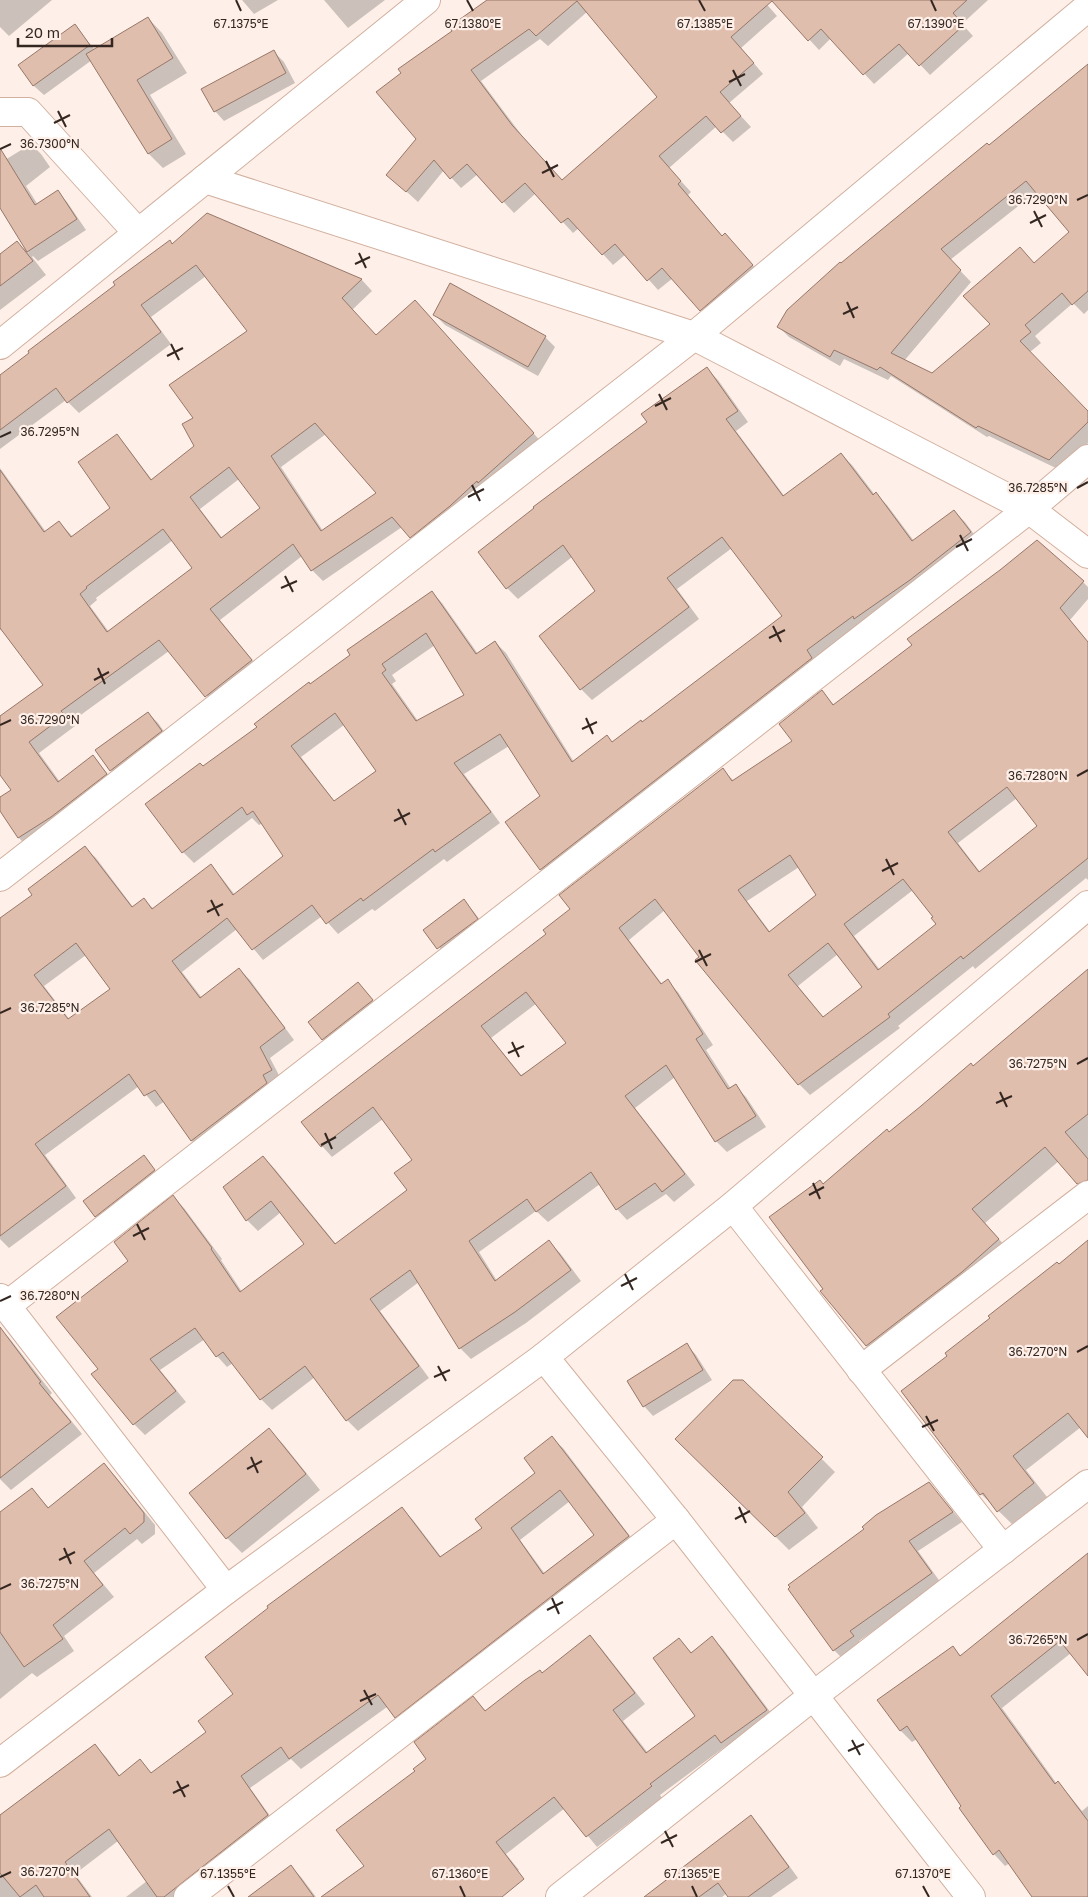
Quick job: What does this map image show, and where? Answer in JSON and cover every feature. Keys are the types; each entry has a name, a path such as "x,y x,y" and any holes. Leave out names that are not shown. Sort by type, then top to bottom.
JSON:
{"street":[{"path":"0,345 426,0"},
{"path":"0,877 694,336 1088,6"},
{"path":"0,112 28,112 138,233"},
{"path":"205,180 694,336 1029,508 1088,554"},
{"path":"226,1590 3,1302 1029,508 1088,459"},
{"path":"0,1763 226,1590 544,1357 733,1206 1088,905"},
{"path":"861,1370 1088,1195"},
{"path":"733,1206 1003,1550"},
{"path":"544,1357 676,1520 971,1897"},
{"path":"560,1897 813,1696 1088,1484"},
{"path":"188,1897 676,1520"}],"building":[{"path":"487,0 967,0 953,13 964,25 919,66 899,44 863,75 821,29 808,41 772,1 731,37 754,63 720,92 741,116 721,133 706,116 659,156 681,181 678,184 722,236 725,233 753,265 700,311 662,268 647,281 615,244 602,255 568,218 561,223 525,183 502,203 467,164 450,179 434,160 406,192 386,175 416,139 376,92 401,73 398,69 452,31 449,27","holes":["577,1 657,97 562,180 512,125 471,70 529,29 536,36"]},
{"path":"148,17 173,58 137,80 172,139 148,154 86,54"},
{"path":"75,24 90,45 33,86 18,65"},
{"path":"274,50 286,73 214,112 201,89"},
{"path":"1088,64 1088,291 1072,305 1062,293 1025,325 1031,332 1020,341 1088,411 1088,422 1049,460 978,426 976,428 880,367 877,370 834,350 830,357 777,327 787,310 840,262 987,143 989,145","holes":["1026,181 1069,232 1034,263 1020,247 963,296 990,324 932,373 891,353 961,270 941,249"]},
{"path":"0,148 35,205 58,190 77,219 27,252 0,208"},
{"path":"207,213 362,279 342,298 376,335 415,300 534,433 478,483 477,481 450,506 410,538 392,517 311,571 293,544 210,609 252,660 205,697 159,640 61,711 65,715 29,742 58,782 93,755 107,774 51,817 18,838 0,811 0,797 11,790 0,775 0,716 43,685 0,628 0,470 44,532 59,521 71,537 110,508 78,462 117,434 151,480 194,446 182,424 193,418 169,385 247,331 196,265 141,305 161,332 67,403 56,388 0,430 0,375 29,353 28,351 115,285 113,282 170,240 172,244","holes":["315,423 376,493 321,531 271,456","229,467 260,508 221,538 190,497","163,529 192,568 107,632 80,594 86,587"]},
{"path":"17,241 33,261 0,286 0,254"},
{"path":"450,283 546,336 528,367 433,315"},
{"path":"707,367 738,411 726,419 783,496 841,453 873,495 876,492 912,541 954,510 971,532 910,580 854,619 853,616 807,650 812,658 540,870 505,822 540,796 500,734 454,763 491,812 435,852 433,849 363,901 361,898 326,924 312,905 252,950 227,918 172,961 200,998 239,968 285,1028 260,1047 272,1070 263,1075 267,1083 191,1141 155,1090 144,1096 129,1074 35,1144 66,1186 0,1236 0,918 32,895 28,889 85,846 132,907 144,898 152,909 211,864 233,895 283,856 253,811 247,815 242,807 182,853 145,804 200,763 203,766 257,727 254,724 309,682 310,684 350,655 347,650 432,591 476,654 495,641 572,762 607,735 612,742 641,720 642,722 782,616 722,537 667,578 689,607 580,690 539,636 595,591 563,545 506,589 478,552 533,507 647,422 641,414","holes":["426,633 464,695 416,721 382,673 386,670 382,664","335,713 376,771 334,801 291,746","76,943 110,989 68,1019 34,975"]},
{"path":"1037,540 1084,581 1060,608 1088,642 1088,858 963,959 961,956 888,1014 890,1017 798,1085 695,960 699,957 655,899 619,928 661,984 668,979 703,1034 696,1039 728,1089 736,1084 756,1116 715,1142 666,1065 625,1096 685,1174 662,1192 655,1183 616,1210 591,1172 536,1212 527,1199 469,1241 495,1281 549,1240 571,1270 515,1312 459,1349 410,1270 370,1299 419,1366 346,1421 305,1366 260,1400 223,1352 216,1357 195,1328 150,1359 176,1391 133,1425 91,1374 98,1369 56,1317 128,1261 114,1242 173,1195 212,1248 240,1292 304,1244 271,1201 246,1221 223,1187 263,1156 335,1244 407,1190 394,1173 412,1160 373,1107 321,1147 301,1122 546,934 543,930 570,909 559,895 723,768 732,781 792,741 779,724 822,690 833,705 912,645 907,639","holes":["1007,787 1037,826 979,872 948,832","790,855 816,895 769,932 738,890","903,879 933,917 931,918 936,924 878,970 844,924","828,943 862,987 823,1017 788,975","526,992 566,1043 521,1076 481,1026"]},
{"path":"148,712 162,731 110,771 95,750"},
{"path":"464,899 478,919 437,949 423,930"},
{"path":"1088,969 1088,1114 1065,1132 1088,1159 1088,1180 1077,1184 1045,1147 972,1209 999,1239 962,1272 866,1346 820,1291 823,1289 769,1217 820,1180 823,1184 887,1129 889,1132 971,1063 973,1066"},
{"path":"358,982 373,1000 322,1040 308,1022"},
{"path":"144,1155 155,1170 95,1217 83,1201"},
{"path":"1088,1240 1088,1438 1068,1413 1013,1456 1034,1483 997,1512 983,1493 980,1495 901,1391 947,1356 945,1353 990,1318 988,1316 1057,1262 1059,1264"},
{"path":"0,1327 41,1382 39,1383 71,1422 0,1478"},
{"path":"687,1343 703,1370 643,1407 627,1381"},
{"path":"733,1380 743,1380 823,1457 788,1492 805,1513 775,1537 675,1439"},
{"path":"269,1428 306,1474 226,1539 189,1493"},
{"path":"552,1436 629,1536 395,1718 378,1695 289,1759 281,1747 241,1776 268,1815 164,1897 157,1897 109,1829 65,1862 90,1897 44,1897 36,1885 20,1897 0,1873 0,1815 95,1744 119,1776 140,1759 151,1773 206,1732 198,1721 233,1694 205,1657 268,1608 267,1606 402,1507 440,1557 482,1528 475,1519 535,1473 524,1458","holes":["560,1490 594,1535 543,1574 511,1528"]},
{"path":"104,1463 144,1513 144,1522 130,1534 125,1528 84,1561 103,1585 53,1625 63,1639 24,1667 0,1632 0,1512 32,1488 48,1508"},
{"path":"929,1482 953,1512 909,1541 932,1573 850,1631 854,1636 833,1651 788,1589 790,1587 788,1585 864,1529 862,1527 876,1515"},
{"path":"1088,1553 1088,1676 1060,1641 991,1696 1055,1784 1058,1781 1088,1821 1088,1897 1032,1897 999,1850 993,1855 959,1808 961,1806 907,1726 900,1731 877,1700 953,1646 960,1656"},
{"path":"590,1635 635,1693 613,1710 646,1753 695,1716 653,1658 679,1638 691,1653 712,1636 767,1710 721,1743 715,1735 650,1784 652,1786 586,1837 554,1797 496,1842 524,1879 502,1897 321,1897 364,1866 336,1830 415,1771 413,1769 426,1759 414,1742 473,1696 485,1711 525,1680 540,1670 542,1673"},
{"path":"751,1815 789,1867 748,1897 728,1897 718,1883 699,1897 644,1897"},
{"path":"291,1865 314,1897 248,1897"}]}
